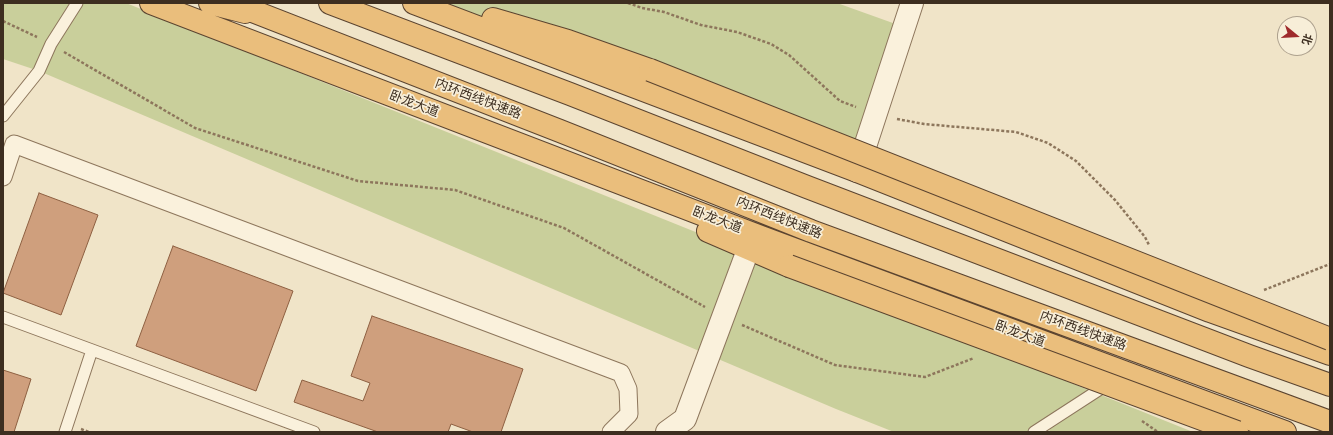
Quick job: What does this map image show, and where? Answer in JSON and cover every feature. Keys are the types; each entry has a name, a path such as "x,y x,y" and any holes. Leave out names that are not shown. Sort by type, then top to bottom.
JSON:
{"highway":[{"name":"卧龙大道","path":"150,3 769,240 1285,432"},
{"path":"210,3 274,19"},
{"name":"内环西线快速路","path":"232,3 568,134 811,231 1330,422"},
{"path":"330,3 563,91 807,187 1249,356 1330,385"},
{"path":"414,3 857,171 1210,311 1330,354"},
{"path":"439,3 568,41 650,70 1330,339"},
{"path":"495,135 748,250 1237,432"}],"street":[{"path":"857,171 912,3"},
{"path":"3,177 14,144 621,373 628,389 629,414 611,432"},
{"path":"667,432 685,419 748,250"}],"lane":[{"path":"4,114 39,71 51,44 77,3"},
{"path":"3,317 314,432"},
{"path":"65,432 92,350"},
{"path":"1034,432 1125,373"},
{"path":"1049,432 1053,419"}],"path":[{"path":"628,3 642,8 664,12 700,25 738,32 771,44 789,55 840,101 876,115 924,124 1016,132 1048,143 1076,161 1115,200 1145,237 1150,248"},
{"path":"3,21 51,44 195,128 358,181 455,190 564,228 723,316 835,365 925,376 981,356"},
{"path":"1259,292 1330,264"}],"green space":[{"path":"3,3 126,3 1193,432 1049,432 1053,420 1034,432 894,432 836,409 39,71 3,59"},
{"path":"414,3 837,3 904,27 857,171"}],"building":[{"path":"39,193 98,215 61,315 3,293"},
{"path":"173,246 293,291 256,391 136,346"},
{"path":"372,316 523,369 501,432 473,432 451,424 448,432 378,432 294,402 302,380 363,401 370,383 351,376"},
{"path":"3,370 31,379 14,432 3,432"}]}
